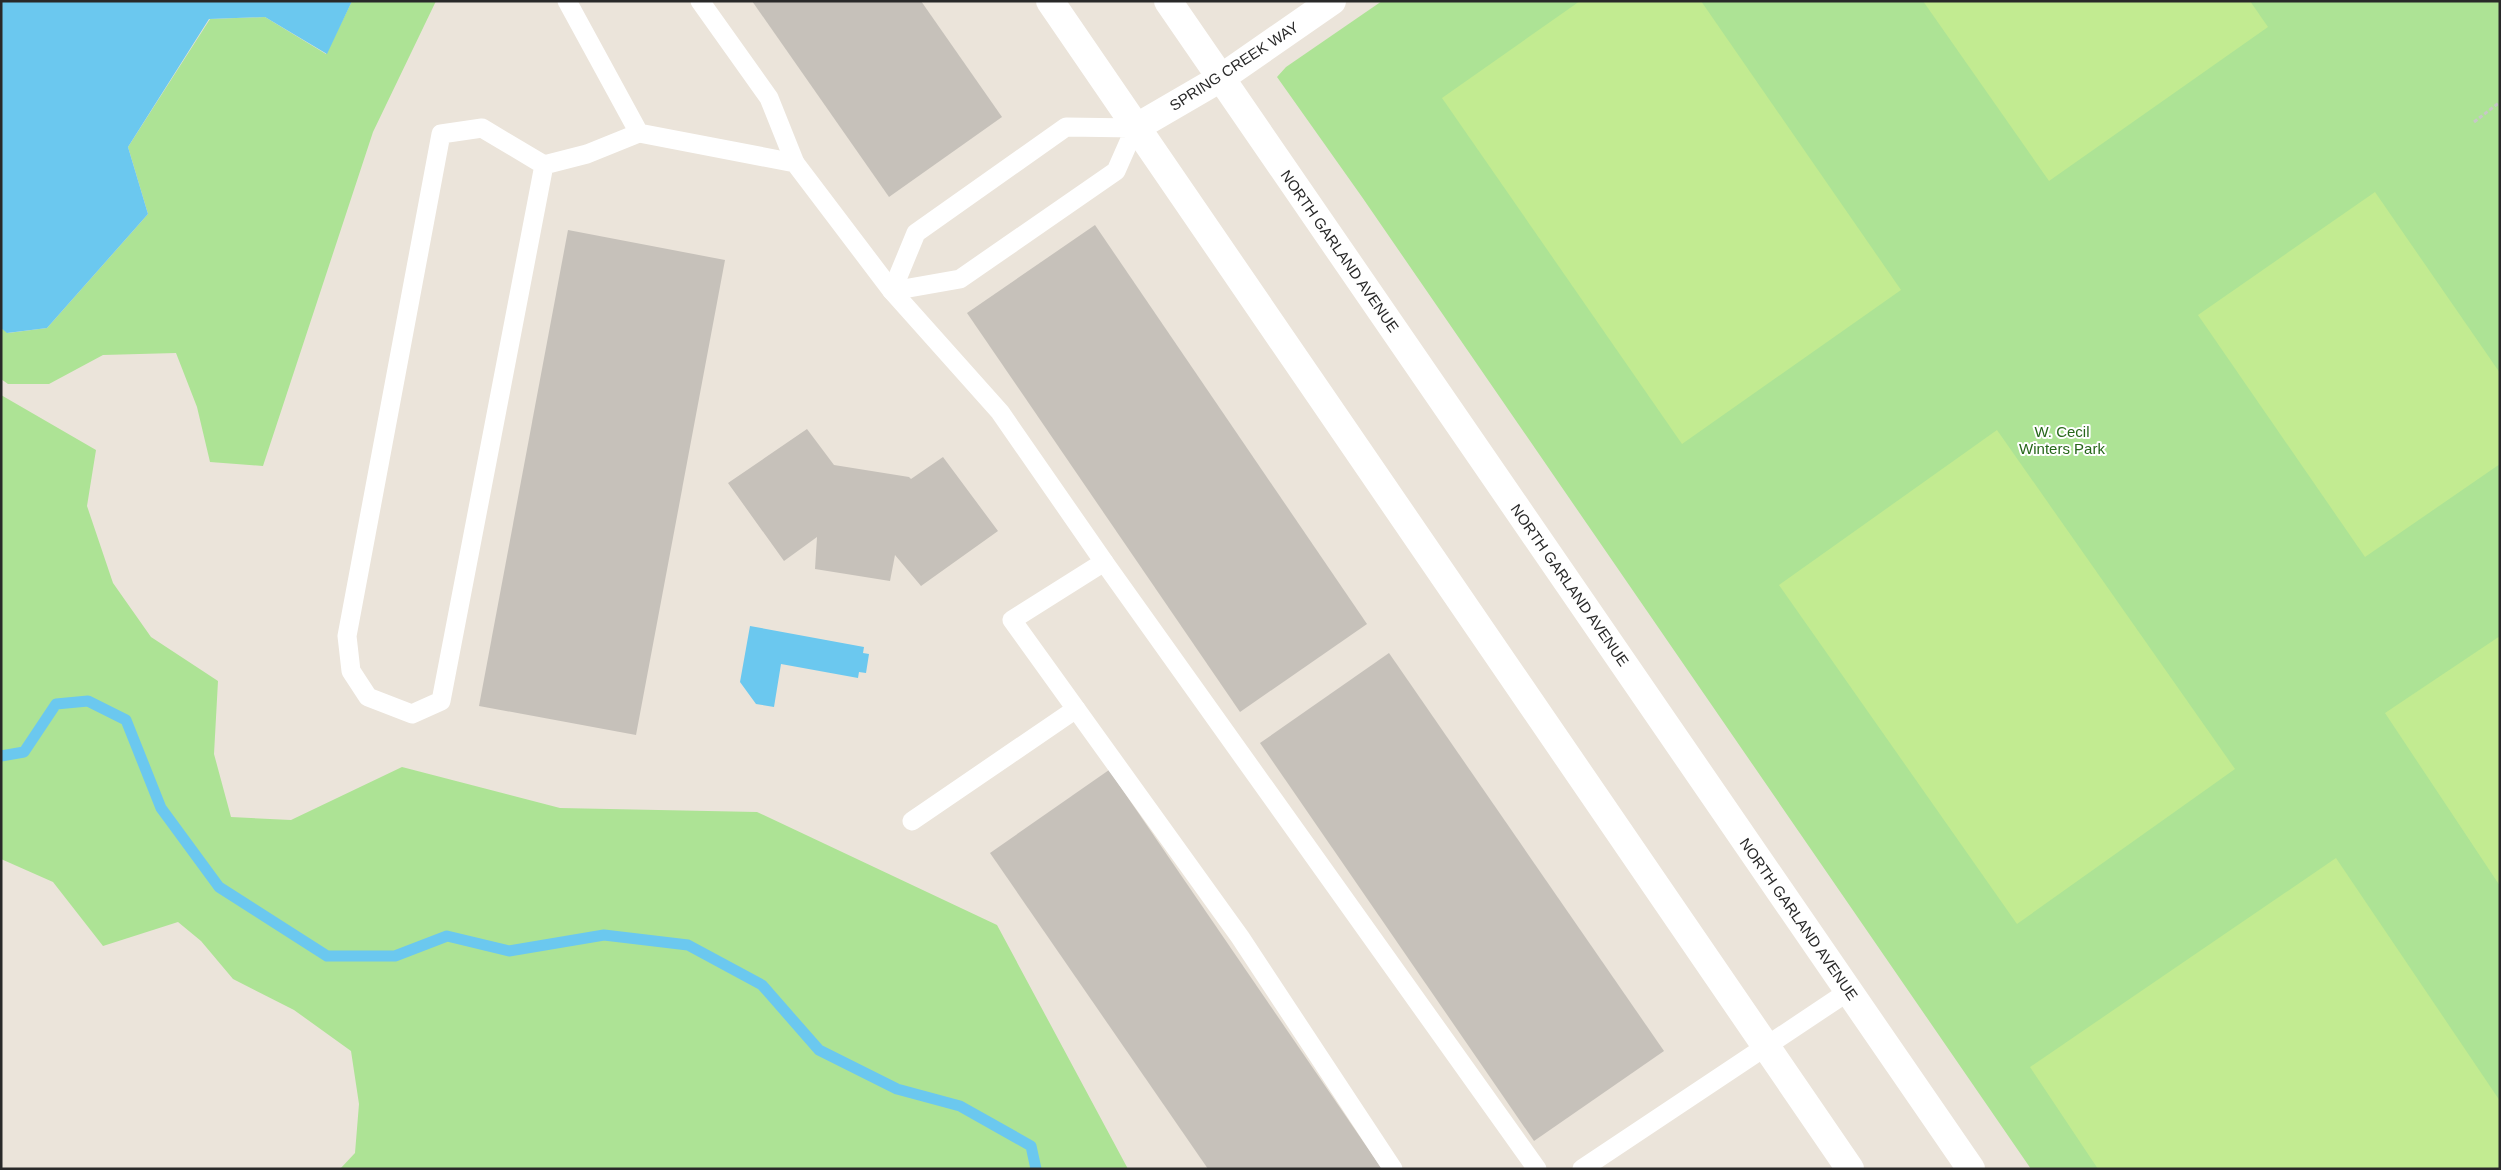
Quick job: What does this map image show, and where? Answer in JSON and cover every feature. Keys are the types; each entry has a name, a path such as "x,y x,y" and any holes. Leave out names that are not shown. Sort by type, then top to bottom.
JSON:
{"main road":[{"path":"1050,1 1135,128 1850,1169"},
{"name":"NORTH GARLAND AVENUE","path":"1168,1 1971,1169"},
{"name":"SPRING CREEK WAY","path":"1135,128 1221,78 1332,1"}],"lane":[{"path":"567,1 639,134"},
{"path":"700,1 769,98 795,163 892,291 1000,412 1104,562 1537,1169"},
{"path":"1066,127 1135,128 1116,171 960,279 892,291 916,233 1066,127"},
{"path":"544,165 441,701 412,714 368,697 351,671 347,636 441,134 482,128 544,165 587,154 639,134 795,163"},
{"path":"1104,562 1012,620 1240,937 1393,1169"},
{"path":"912,821 1076,709"},
{"path":"1582,1169 1849,991"}],"path":[{"path":"2474,122 2500,102"}],"green space":[{"path":"352,1 436,1 373,132 263,466 210,462 197,407 176,353 103,355 49,384 8,384 1,379 1,328 8,333 47,328 148,214 128,147 210,19 265,17 326,54"},
{"name":"W. Cecil Winters Park","path":"1382,1 2500,1 2500,1169 2031,1169 1362,197 1277,77 1286,67"},
{"path":"1580,1 1701,1 1901,290 1682,444 1442,98"},
{"path":"1923,1 2250,1 2268,27 2049,181"},
{"path":"2375,192 2500,373 2500,464 2365,557 2198,315"},
{"path":"1,395 96,450 87,506 113,583 151,637 218,681 214,754 231,817 291,820 402,767 560,808 757,812 997,925 1128,1169 340,1169 355,1153 359,1104 351,1051 294,1010 233,979 201,941 178,922 103,946 53,882 1,859"},
{"path":"1997,430 2235,769 2017,924 1779,585"},
{"path":"2500,636 2500,886 2385,713"},
{"path":"2336,858 2500,1101 2500,1169 2098,1169 2030,1067"}],"water":[{"path":"1,1 352,1 327,54 265,17 209,19 128,147 148,214 47,328 7,333 1,328"},
{"path":"750,626 864,647 863,653 869,654 866,673 859,672 858,678 781,664 774,707 756,704 740,682"}],"building":[{"path":"752,1 921,1 1002,117 889,197"},
{"path":"1095,225 1367,624 1240,712 967,313"},
{"path":"568,230 725,260 636,735 479,706"},
{"path":"807,429 834,465 909,477 911,479 943,457 998,531 921,586 895,555 890,581 815,569 817,537 784,561 728,483"},
{"path":"1389,653 1664,1051 1534,1141 1260,743"},
{"path":"1109,770 1382,1169 1208,1169 990,853"}],"waterway":[{"path":"1,756 24,752 56,704 88,701 126,720 161,808 219,887 327,956 395,956 447,936 509,951 604,935 688,945 762,985 819,1050 897,1089 960,1106 1031,1146 1036,1169"}]}
